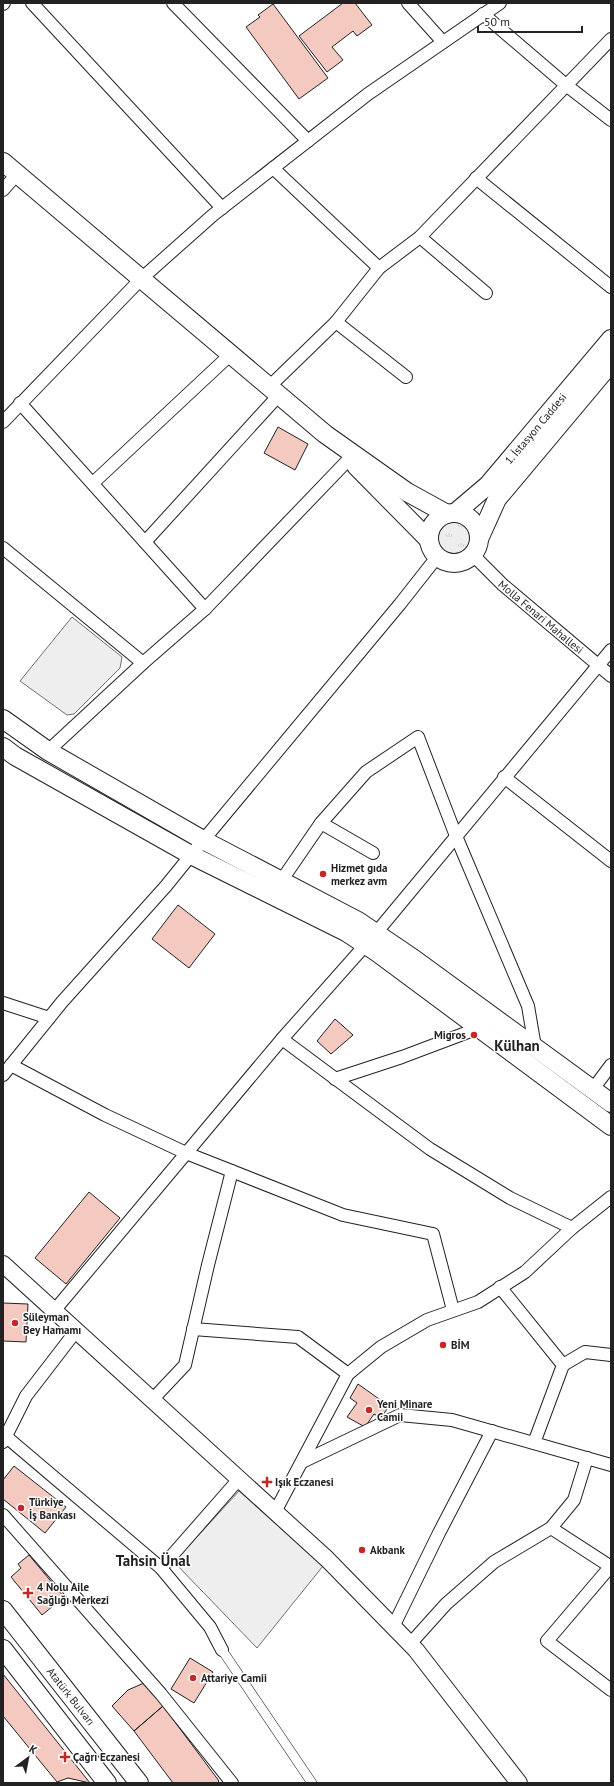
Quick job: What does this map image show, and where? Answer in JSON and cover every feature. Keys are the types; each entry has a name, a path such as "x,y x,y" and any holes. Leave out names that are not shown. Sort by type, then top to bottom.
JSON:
{"main road":[{"path":"3,162 325,434 407,492 451,514 463,515 475,524 478,531 476,547 467,560 451,563 437,557 430,546 429,540 430,533 436,521 451,514"},
{"name":"1. İstasyon Caddesi","path":"451,514 488,485 611,339"},
{"name":"1. İstasyon Caddesi","path":"476,547 497,499 611,363"},
{"path":"325,434 429,540"},
{"path":"3,720 48,751 203,840 346,932 371,939 536,1047 611,1103"},
{"path":"3,747 16,756 191,854 276,888"},
{"path":"371,939 479,1028 611,1126"},
{"name":"Atatürk Bulvarı","path":"3,1610 139,1783"},
{"path":"3,1649 107,1783"}],"street":[{"path":"32,3 222,208"},
{"path":"173,3 308,141"},
{"path":"408,3 443,42"},
{"path":"3,422 141,279 222,208 368,94 500,3"},
{"path":"483,14 566,85 611,120"},
{"path":"145,542 274,391 336,322 379,268 420,237 611,39"},
{"path":"273,168 379,268"},
{"path":"3,190 17,174"},
{"path":"476,178 611,287"},
{"path":"420,237 486,293"},
{"path":"336,322 406,376"},
{"path":"92,484 231,354"},
{"path":"20,403 205,609"},
{"path":"48,751 143,663 205,609 349,459"},
{"name":"Molla Fenari Mahallesi","path":"476,547 503,585 611,676"},
{"path":"3,548 143,663"},
{"path":"3,1075 49,1018 166,886 395,610 437,557"},
{"path":"54,1311 282,1039 371,939 611,650"},
{"path":"276,888 321,823 366,772 418,737 456,836 528,1006 536,1047"},
{"path":"504,777 611,861"},
{"path":"321,823 373,853"},
{"path":"3,1003 49,1018"},
{"path":"335,1079 402,1058 479,1028"},
{"path":"282,1039 430,1149 510,1198 572,1228"},
{"path":"11,1065 105,1115 186,1153 343,1215 433,1234 453,1310"},
{"path":"593,1089 611,1065"},
{"path":"152,1400 185,1365 232,1171"},
{"path":"275,1512 348,1374 388,1343 427,1320 478,1302 525,1272 572,1228 608,1202"},
{"path":"3,1264 327,1559 410,1644 519,1783"},
{"path":"500,1287 563,1365"},
{"path":"193,1329 298,1337 348,1374"},
{"path":"76,1331 26,1396 4,1438 161,1568 210,1627 222,1650 312,1783"},
{"path":"534,1443 563,1365 585,1352 611,1355"},
{"path":"302,1462 400,1415 452,1420 611,1465"},
{"path":"393,1627 439,1533 492,1431"},
{"path":"410,1644 446,1604 494,1562 551,1528 574,1500 587,1458"},
{"path":"161,1568 239,1479"},
{"path":"3,1515 161,1694 232,1783"},
{"path":"551,1528 611,1567 547,1641 611,1690"}],"green space":[{"path":"454,520 466,525 471,537 466,549 454,554 442,549 437,537 442,525"},
{"path":"72,617 122,657 120,668 74,714 67,715 20,681"},
{"path":"239,1491 323,1566 257,1648 174,1562"}],"building":[{"path":"343,3 355,3 372,25 357,36 353,31 332,47 343,60 327,72 299,36"},
{"path":"273,4 328,78 299,99 246,27 260,17 258,15"},
{"path":"278,427 308,444 295,470 264,453"},
{"path":"178,905 215,934 189,968 152,939"},
{"path":"335,1019 353,1035 331,1054 317,1041"},
{"path":"89,1192 120,1218 66,1284 35,1258"},
{"name":"Süleyman Bey Hamamı","path":"3,1303 28,1304 26,1342 3,1341"},
{"name":"Yeni Minare Camii","path":"358,1384 389,1406 381,1418 374,1414 365,1427 347,1417 357,1403 350,1398"},
{"path":"14,1466 66,1507 45,1533 3,1499 3,1480"},
{"path":"29,1555 64,1597 42,1615 11,1577 21,1568 18,1564"},
{"name":"Attariye Camii","path":"190,1658 213,1672 194,1703 171,1689"},
{"path":"3,1674 90,1783 68,1778 57,1782 3,1716"},
{"path":"144,1683 163,1706 134,1731 112,1706 128,1690"},
{"path":"163,1706 219,1781 217,1783 173,1783 134,1731"}],"place":[{"name":"Hizmet gıda merkez avm","path":"323,874"},
{"name":"Migros","path":"474,1035"},
{"name":"Süleyman Bey Hamamı","path":"15,1323"},
{"name":"BİM","path":"443,1345"},
{"name":"Yeni Minare Camii","path":"369,1410"},
{"name":"Işık Eczanesi","path":"267,1482"},
{"name":"Türkiye İş Bankası","path":"21,1508"},
{"name":"Akbank","path":"362,1550"},
{"name":"4 Nolu Aile Sağlığı Merkezi","path":"28,1593"},
{"name":"Attariye Camii","path":"193,1678"},
{"name":"Çağrı Eczanesi","path":"65,1757"}],"district":[{"name":"Külhan","path":"517,1045"},
{"name":"Tahsin Ünal","path":"153,1560"}]}
